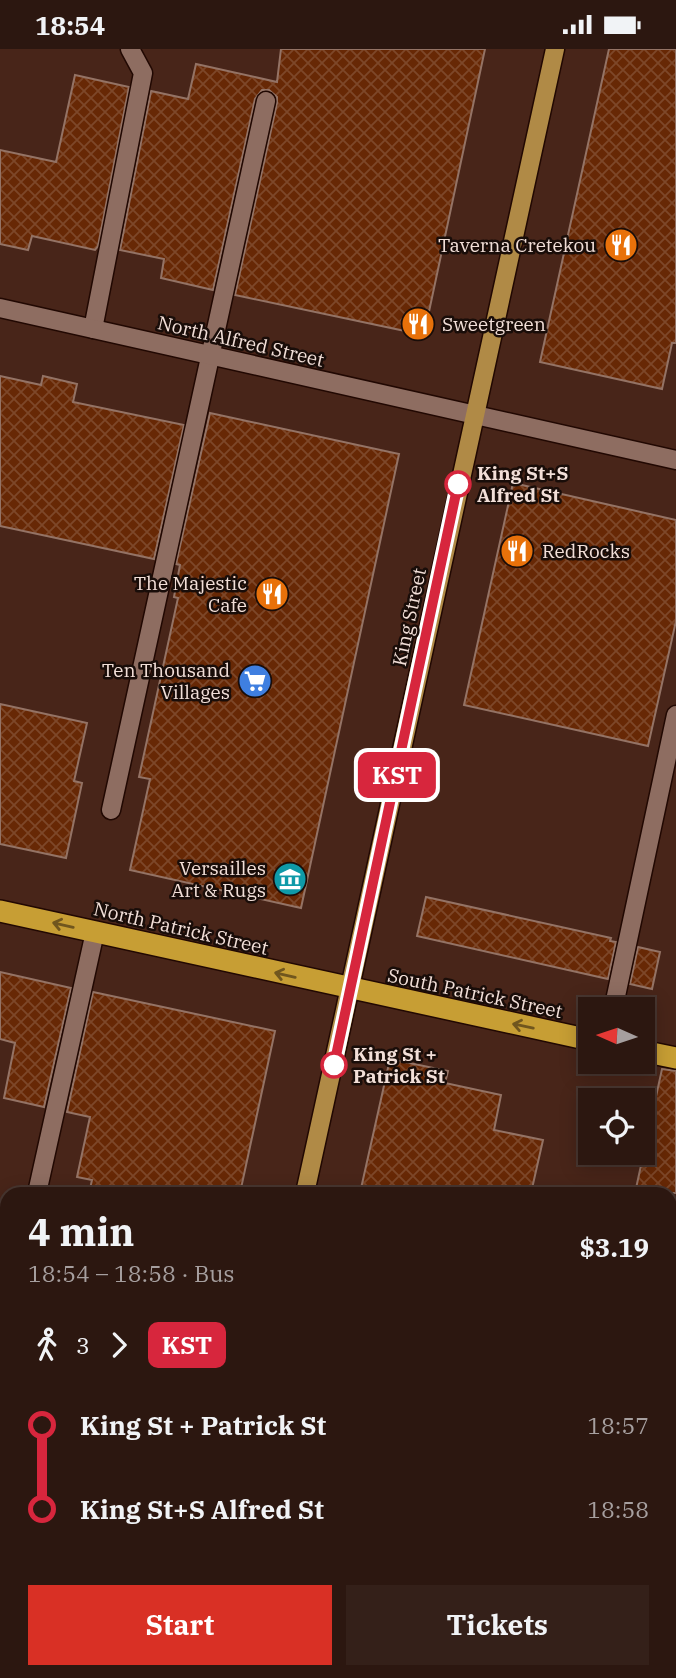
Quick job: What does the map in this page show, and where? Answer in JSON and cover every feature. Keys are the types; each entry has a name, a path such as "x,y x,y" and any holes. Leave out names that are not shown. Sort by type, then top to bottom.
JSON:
{"highway":[{"name":"North Patrick Street","path":"0,911 351,990"},
{"name":"South Patrick Street","path":"351,990 578,1037"},
{"path":"655,1054 676,1058"}],"main road":[{"name":"King Street","path":"306,1187 555,49"}],"street":[{"path":"93,329 144,73 130,49"},
{"path":"111,810 266,101"},
{"name":"North Alfred Street","path":"0,308 676,460"},
{"path":"616,997 671,765 676,715"},
{"path":"38,1187 95,932"}],"shaded area":[{"path":"0,49 676,49 676,1187 0,1187"}],"building":[{"path":"281,49 485,49 424,335 235,295 277,103 277,97 269,90 262,90 255,99 213,290 161,278 164,259 120,250 151,91 188,99 196,64 277,82"},
{"path":"609,49 676,49 676,343 672,343 662,389 540,362"},
{"path":"75,75 129,87 98,246 95,250 32,236 28,250 0,244 0,150 56,162"},
{"path":"0,376 41,385 43,376 77,384 73,402 184,425 154,559 0,526"},
{"path":"210,413 399,454 301,908 130,870 150,779 139,777 178,598 174,597 180,565 176,564"},
{"path":"513,483 676,520 676,621 648,746 464,705"},
{"path":"0,704 87,723 74,781 82,783 66,858 0,844"},
{"path":"426,897 611,938 610,941 616,942 608,979 417,936"},
{"path":"638,947 660,952 652,989 630,984"},
{"path":"0,972 71,988 44,1107 4,1098 15,1043 0,1039"},
{"path":"93,992 275,1031 241,1187 90,1187 92,1180 77,1177 90,1117 67,1112"},
{"path":"390,1059 448,1071 445,1083 501,1095 494,1130 543,1140 532,1187 361,1187"},
{"path":"662,1069 676,1071 676,1187 636,1187 641,1165 655,1165 655,1101"}],"bus line":[{"name":"KST","path":"334,1065 458,484"}],"place":[{"name":"Taverna Cretekou","path":"621,245"},
{"name":"Sweetgreen","path":"418,324"},
{"name":"King St+S Alfred St","path":"458,484"},
{"name":"RedRocks","path":"517,551"},
{"name":"The Majestic Cafe","path":"272,594"},
{"name":"Ten Thousand Villages","path":"255,681"},
{"name":"Versailles Art & Rugs","path":"290,879"},
{"name":"King St + Patrick St","path":"334,1065"}]}
